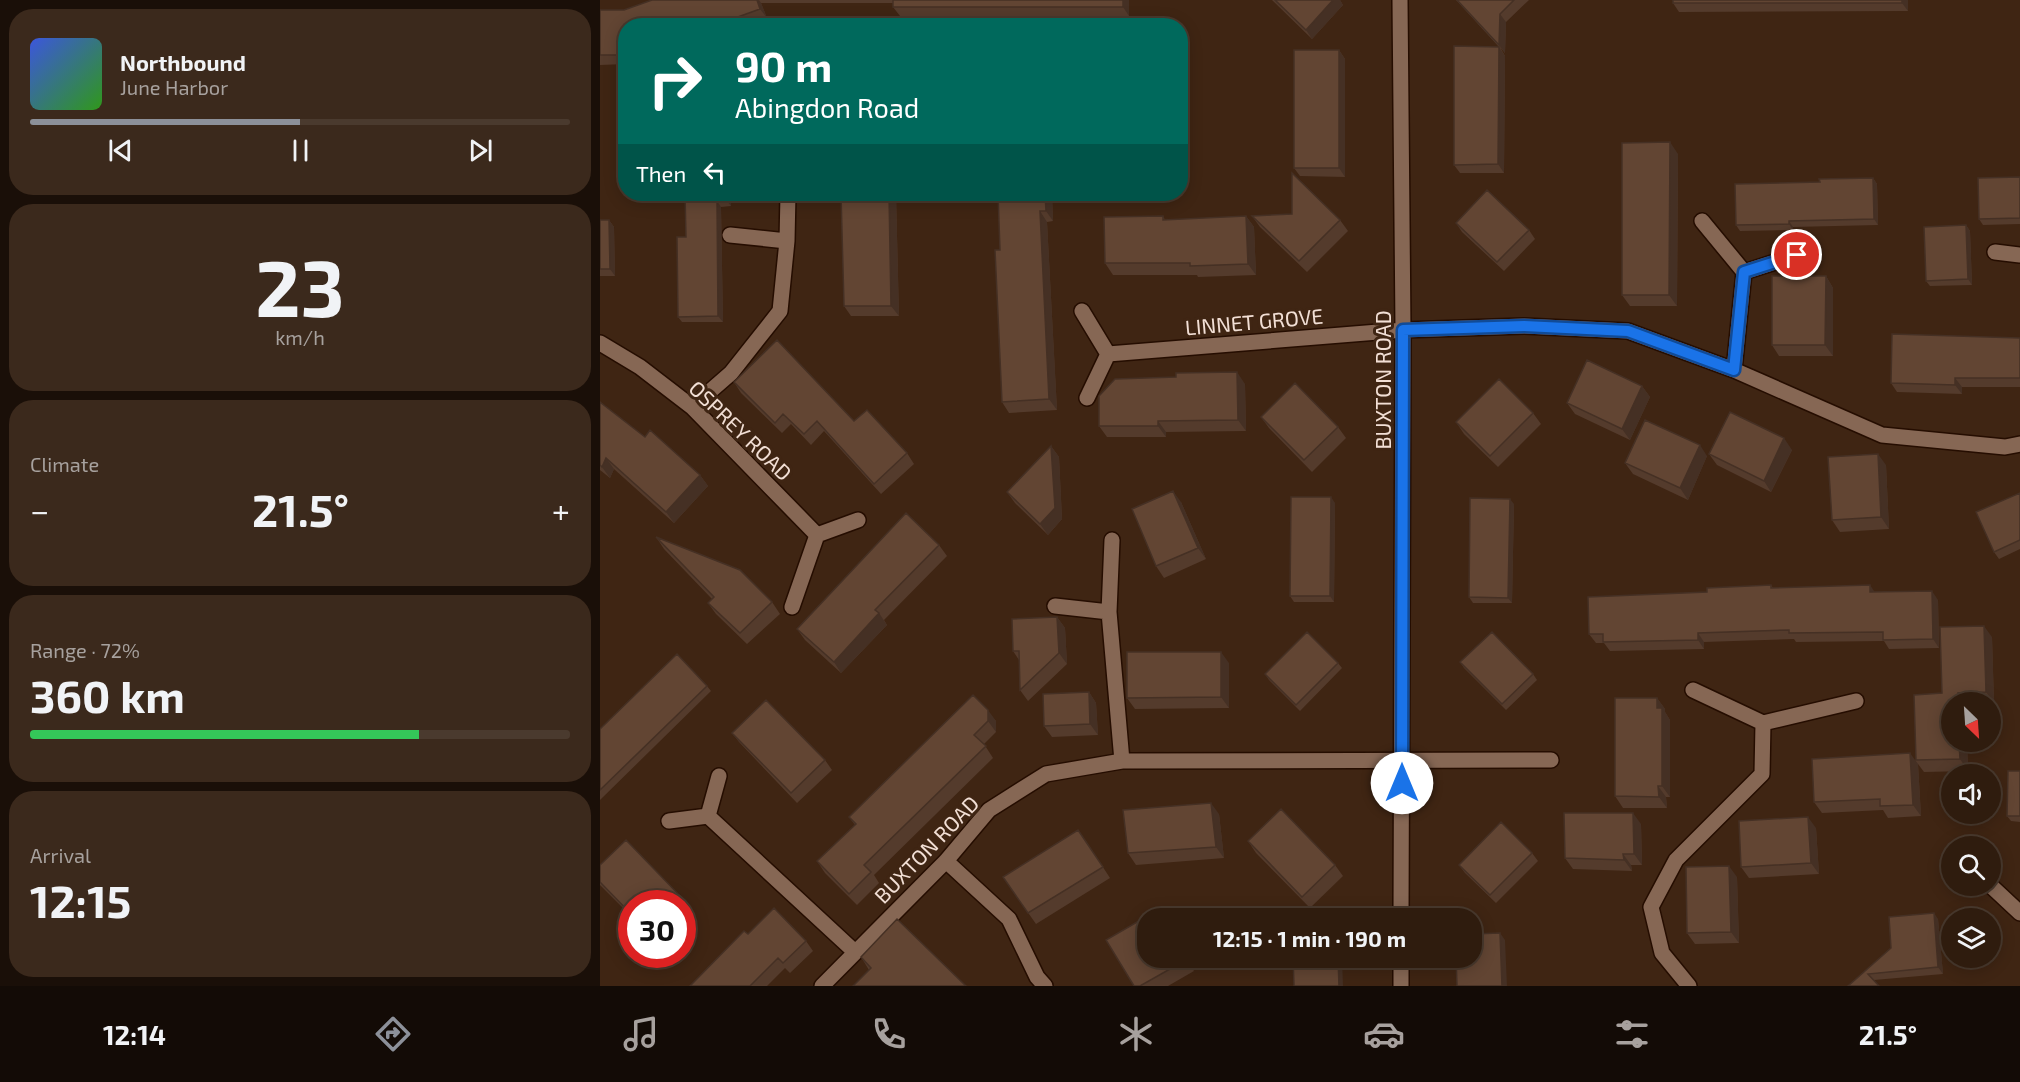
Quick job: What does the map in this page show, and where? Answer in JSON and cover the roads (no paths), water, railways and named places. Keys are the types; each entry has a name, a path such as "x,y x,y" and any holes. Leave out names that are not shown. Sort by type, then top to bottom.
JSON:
{"street":[{"name":"BUXTON ROAD","path":"1400,0 1403,330 1402,760"},
{"path":"692,407 731,373 780,311 787,241 788,201"},
{"path":"1702,220 1744,272 1734,370"},
{"path":"730,235 787,241"},
{"path":"1995,252 2020,255"},
{"path":"1744,272 1797,255"},
{"path":"1082,311 1108,354 1088,398"},
{"name":"LINNET GROVE","path":"1108,354 1403,330 1524,326 1628,331 1734,370 1882,435 2005,447 2020,444"},
{"name":"OSPREY ROAD","path":"600,343 640,367 692,407 817,535"},
{"path":"792,608 817,535 858,520"},
{"path":"1112,540 1109,612 1122,761"},
{"path":"1055,606 1109,612"},
{"path":"1693,690 1763,723 1856,701"},
{"path":"1689,986 1662,953 1651,907 1676,860 1762,774 1763,723"},
{"path":"1401,908 1402,760"},
{"name":"BUXTON ROAD","path":"822,986 946,861 989,810 1046,774 1122,761 1551,760"},
{"path":"708,816 719,776"},
{"path":"669,821 708,816"},
{"path":"708,816 855,952"},
{"path":"946,861 1009,919 1037,977 1045,986"},
{"path":"2001,896 2020,914"},
{"path":"1401,968 1401,986"}]}
